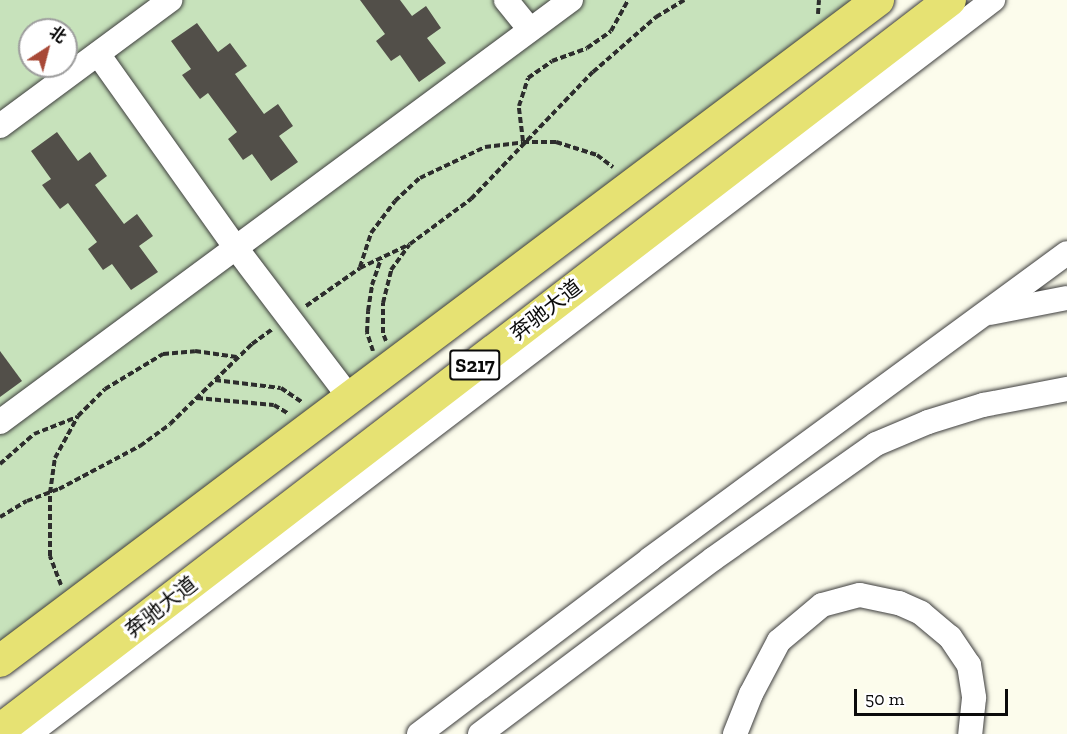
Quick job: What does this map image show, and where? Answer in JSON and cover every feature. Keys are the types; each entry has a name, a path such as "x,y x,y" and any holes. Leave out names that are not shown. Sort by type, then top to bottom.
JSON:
{"main road":[{"name":"S217","path":"0,661 878,0"},
{"name":"奔驰大道","path":"0,730 950,0"}],"street":[{"path":"0,126 170,0"},
{"path":"506,0 530,30"},
{"path":"0,422 571,0"},
{"path":"29,734 993,0"},
{"path":"98,54 236,248 350,398"},
{"path":"419,734 651,559 1067,253"},
{"path":"984,314 1067,298"},
{"path":"480,734 713,559 876,444 928,422 983,405 1067,389"},
{"path":"735,734 751,694 779,641 822,605 860,595 899,603 921,613 950,637 969,665 974,698 970,734"}],"path":[{"path":"523,142 519,106 528,78 552,61 587,48 611,31 628,0"},
{"path":"0,517 27,501 50,493 140,446 170,424 238,357 360,268 410,244 471,199 523,142 625,43 656,17 684,0"},
{"path":"360,268 371,233 394,201 420,178 485,147 523,142 556,142 597,155 635,183"},
{"path":"387,370 383,303 391,270 410,244"},
{"path":"382,258 372,285 367,332 387,370"},
{"path":"70,608 50,556 50,493 55,458 78,417 105,388 163,354 195,351 238,357"},
{"path":"214,380 281,388 318,422"},
{"path":"197,398 274,405 318,422"},
{"path":"0,464 34,434 78,417"}],"green space":[{"path":"0,0 878,0 0,661"}],"building":[{"path":"360,0 400,0 412,16 426,6 441,28 427,38 446,63 419,82 400,55 391,61 376,41 385,34"},
{"path":"197,23 218,52 230,43 247,66 235,74 264,114 278,104 293,126 279,136 298,162 271,181 252,154 243,160 228,139 237,132 208,93 200,99 182,75 191,69 171,41"},
{"path":"57,132 78,161 90,152 107,176 95,185 124,224 137,214 153,236 139,246 158,272 131,290 112,264 103,270 88,249 97,242 68,203 60,209 42,185 51,179 31,151"},
{"path":"0,351 22,381 0,397"}]}
